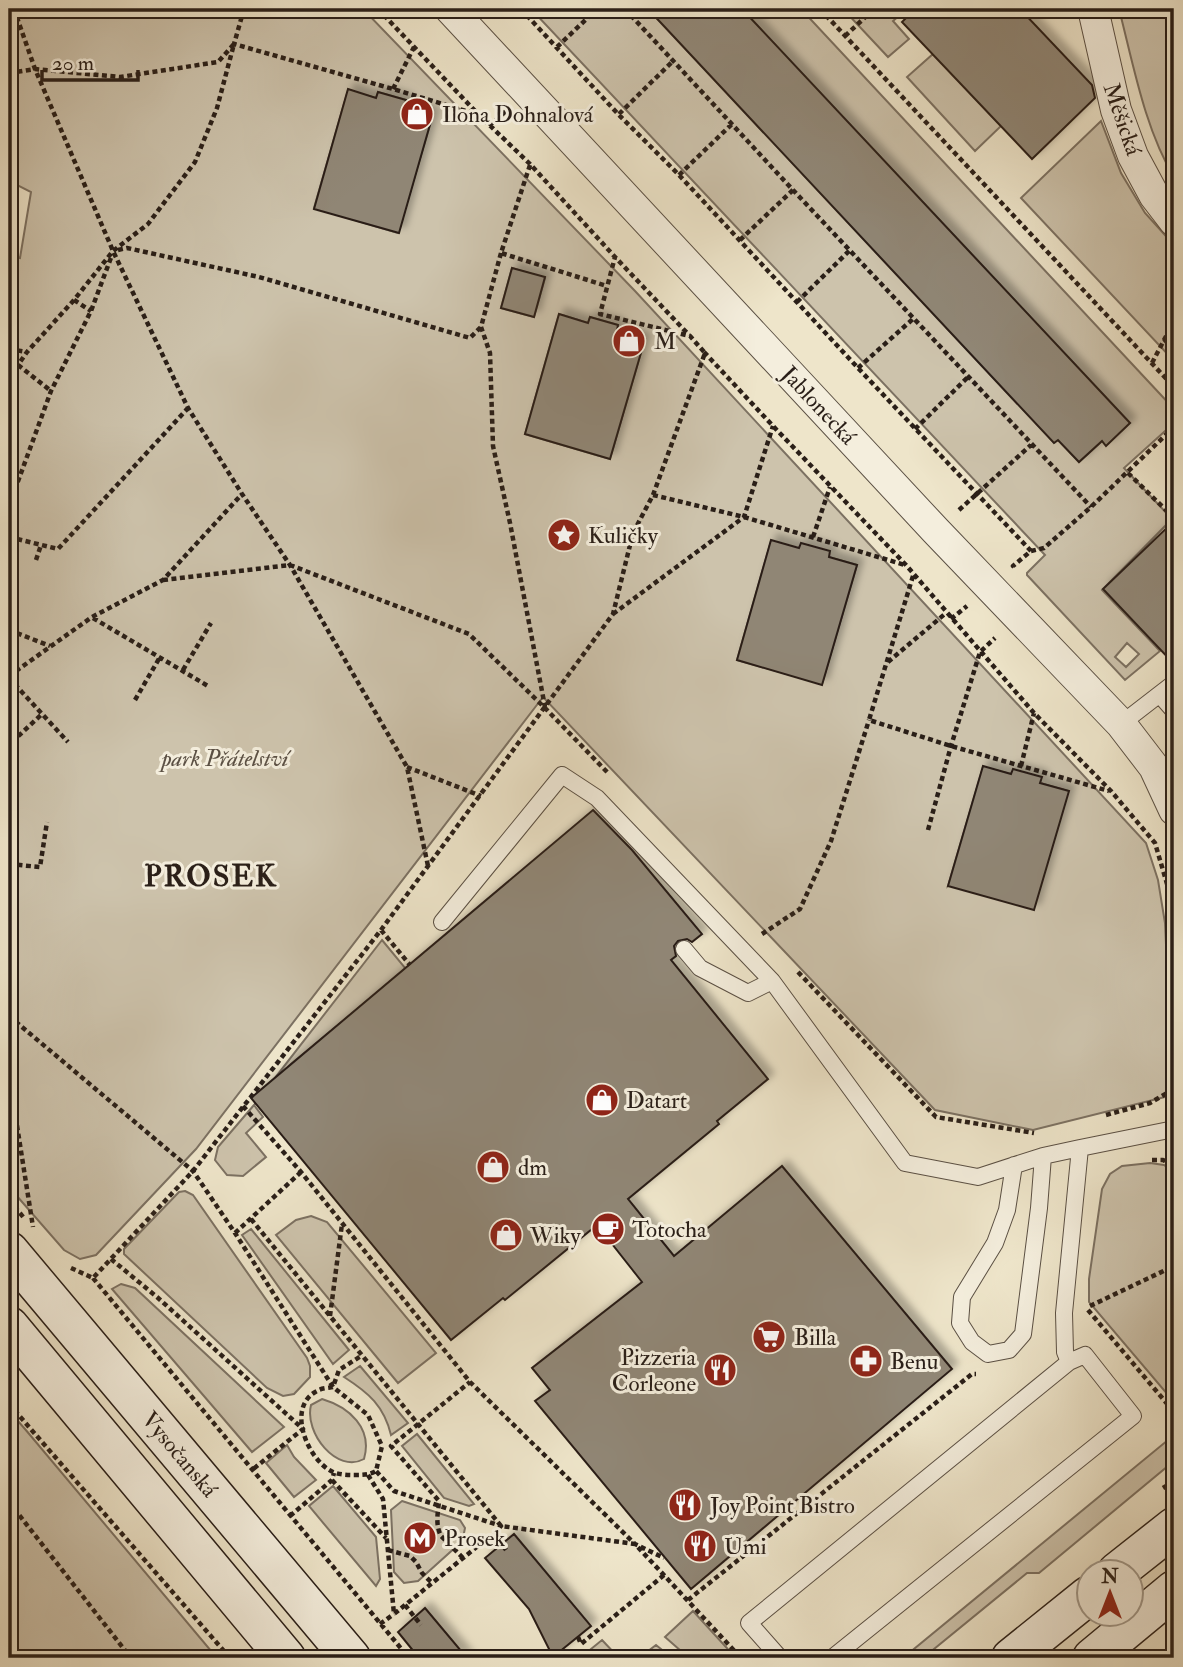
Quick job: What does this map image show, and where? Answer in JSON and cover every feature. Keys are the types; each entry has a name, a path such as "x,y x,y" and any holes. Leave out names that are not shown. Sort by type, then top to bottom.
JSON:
{"main road":[{"name":"Vysočanská","path":"9,1251 351,1658"},
{"path":"9,1326 286,1658"},
{"path":"1136,1558 1174,1527"},
{"path":"1092,1658 1174,1590"},
{"path":"1011,1658 1074,1607"}],"street":[{"name":"Jablonecká","path":"450,9 927,522 1121,724 1154,767 1174,810"},
{"name":"Měšická","path":"1093,9 1116,110 1133,156 1154,195 1174,221"}],"lane":[{"path":"1121,724 1174,682"},
{"path":"1160,695 1174,711"},
{"path":"442,922 562,775 597,797 772,982 905,1163 978,1177 1043,1156 1174,1129"},
{"path":"684,949 700,968 748,993 772,982"},
{"path":"1069,1362 1065,1352 1064,1313 1080,1148"},
{"path":"1014,1166 1007,1210 995,1243 962,1297 960,1322 972,1342 988,1354 1009,1350 1023,1334 1043,1156"},
{"path":"779,1658 749,1623 1069,1362 1085,1355 1133,1416 832,1658"}],"path":[{"path":"14,9 35,69 113,251 188,408 290,565 407,767 428,866"},
{"path":"9,378 27,352 113,251 148,224 195,162 217,108 244,9"},
{"path":"378,9 478,114 530,164 906,565 1034,713 1111,791 1156,843 1172,901 1174,933"},
{"path":"521,9 1031,551"},
{"path":"557,47 597,9"},
{"path":"625,9 1091,507"},
{"path":"820,9 1174,387"},
{"path":"845,36 874,9"},
{"path":"1152,9 1174,19"},
{"path":"9,73 35,69 120,77 218,62 234,44"},
{"path":"234,44 478,114"},
{"path":"393,89 414,47"},
{"path":"618,114 673,61"},
{"path":"679,175 732,124"},
{"path":"113,251 127,248 259,277 470,338 481,327 501,253 530,164"},
{"path":"740,240 793,190"},
{"path":"797,302 850,250"},
{"path":"9,506 51,391 91,311 113,251"},
{"path":"501,253 607,286"},
{"path":"615,257 600,314 690,336"},
{"path":"74,300 91,311"},
{"path":"858,368 914,318"},
{"path":"1152,363 1174,321"},
{"path":"481,327 490,353 494,446 545,708"},
{"path":"1164,339 1174,350"},
{"path":"9,349 27,352"},
{"path":"613,614 633,533 653,495 705,353"},
{"path":"18,365 51,391"},
{"path":"915,429 969,376"},
{"path":"9,537 58,549 188,408"},
{"path":"93,1278 193,1171 381,930 613,614 744,517 773,426"},
{"path":"1022,576 1013,566 1031,551 1044,548 1128,473 1174,427"},
{"path":"978,494 1031,445"},
{"path":"1128,473 1174,518"},
{"path":"813,537 830,487"},
{"path":"68,742 9,677 92,617 163,580 242,494"},
{"path":"653,495 744,517 906,565"},
{"path":"36,560 41,545"},
{"path":"163,580 290,565 469,634 612,778"},
{"path":"771,943 762,934 800,909 831,841 913,575"},
{"path":"886,663 946,613"},
{"path":"928,830 981,652 1017,616"},
{"path":"92,617 208,686"},
{"path":"183,671 211,623"},
{"path":"9,630 51,646"},
{"path":"135,700 160,657"},
{"path":"1021,766 1034,713"},
{"path":"12,742 42,714"},
{"path":"869,720 1111,791"},
{"path":"407,767 481,796"},
{"path":"9,864 40,867 47,822"},
{"path":"381,930 410,965"},
{"path":"790,962 936,1117 1040,1134"},
{"path":"9,1016 193,1171 333,1387 368,1415 382,1446 376,1471 368,1475 334,1473 323,1466 309,1445 303,1429 301,1411 306,1399 318,1390 333,1387"},
{"path":"9,1075 33,1229 9,1200"},
{"path":"1101,1117 1150,1103 1174,1089"},
{"path":"243,1106 470,1382 635,1544 741,1658"},
{"path":"1151,1160 1163,1160 1174,1166"},
{"path":"235,1233 300,1172"},
{"path":"251,1219 501,1526"},
{"path":"330,1317 342,1224"},
{"path":"111,1259 303,1429"},
{"path":"67,1266 93,1278 409,1658"},
{"path":"1086,1307 1174,1266"},
{"path":"1085,1297 1086,1307 1174,1412"},
{"path":"333,1387 339,1370 361,1356"},
{"path":"688,1600 972,1374 985,1375"},
{"path":"382,1446 391,1446 470,1382"},
{"path":"9,1404 230,1658"},
{"path":"252,1470 303,1429"},
{"path":"391,1446 439,1501 439,1531 463,1558"},
{"path":"376,1471 394,1491 501,1526 635,1544 664,1558"},
{"path":"290,1516 332,1480 334,1473"},
{"path":"368,1475 383,1499 394,1614"},
{"path":"75,1481 82,1478"},
{"path":"332,1480 386,1538"},
{"path":"1163,1488 1174,1481"},
{"path":"9,1502 131,1658"},
{"path":"380,1624 501,1526"},
{"path":"494,1533 506,1549"},
{"path":"387,1550 410,1556 432,1583"},
{"path":"578,1637 581,1644 664,1575"},
{"path":"405,1605 421,1625"}],"green space":[{"name":"park Přátelství","path":"9,9 363,9 635,291 1146,843 1158,880 1165,923 1173,1095 1033,1130 935,1110 543,697 196,1149 96,1255 80,1259 64,1250 9,1187 9,256 20,258 31,192 9,181","holes":["348,90 376,98 378,92 406,100 405,106 433,115 398,233 314,208","512,268 545,278 534,317 501,308","559,314 588,323 590,317 618,325 617,330 645,339 610,459 525,434","771,541 857,565 822,684 737,660","983,767 1011,774 1041,777 1040,783 1068,791 948,886"]},
{"path":"531,9 648,9 1054,443 1058,440 1079,462 1102,441 1106,445 1130,423 742,9 801,9 1174,409 1174,423 1124,468 1172,519 1102,590 1160,651 1125,680 1027,575 1045,555","holes":["1127,643 1139,654 1126,667 1115,657"]},
{"path":"843,9 907,9 893,21 909,39 888,57"},
{"path":"1119,9 1174,9 1174,177 1155,139"},
{"path":"933,54 1001,126 975,151 907,77"},
{"path":"1101,121 1121,173 1145,213 1174,245 1174,361 1021,198"},
{"path":"382,940 406,969 291,1064 254,1105"},
{"path":"254,1105 263,1117 246,1133 266,1157 243,1176 227,1175 215,1160 218,1147"},
{"path":"1150,1163 1164,1165 1174,1172 1174,1402 1089,1302 1089,1279 1102,1189 1110,1174 1122,1166"},
{"path":"185,1191 193,1195 307,1358 310,1377 294,1394 283,1396 267,1388 124,1254 124,1249 179,1192"},
{"path":"311,1216 327,1222 436,1353 398,1383 276,1235 296,1220"},
{"path":"251,1229 349,1350 333,1364 242,1235"},
{"path":"121,1284 135,1288 284,1427 252,1452 112,1289"},
{"path":"360,1366 408,1423 391,1435 380,1408 344,1377"},
{"path":"322,1399 341,1407 356,1420 365,1438 364,1459 343,1461 325,1448 318,1438 310,1416 311,1405"},
{"path":"9,1411 25,1429 217,1658 9,1658"},
{"path":"417,1434 474,1504 469,1506 444,1498 402,1446"},
{"path":"1174,1435 1174,1465 1168,1466 1039,1573 1027,1573 923,1658 903,1658"},
{"path":"287,1445 294,1457 316,1480 294,1497 266,1463"},
{"path":"333,1486 376,1537 380,1579 376,1586 309,1506"},
{"path":"402,1501 460,1520 465,1528 458,1545 418,1581 404,1583 394,1572 391,1510"},
{"path":"693,1611 736,1658 689,1658 665,1637"},
{"path":"602,1640 619,1658 580,1658"},
{"path":"656,1645 672,1658 639,1658"}],"building":[{"path":"648,9 742,9 1130,423 1106,446 1102,441 1079,462 1058,440 1054,443"},
{"path":"915,9 1020,9 1092,85 1095,98 1032,159 902,22"},
{"path":"348,89 376,98 378,92 406,100 405,106 433,114 399,233 314,209"},
{"path":"512,268 545,277 534,317 501,308"},
{"path":"559,314 588,323 590,317 618,325 617,330 645,339 610,459 525,434"},
{"path":"1174,521 1174,664 1103,589"},
{"path":"771,540 799,548 801,543 830,551 829,557 857,565 822,685 737,660"},
{"path":"983,766 1011,774 1013,769 1042,777 1040,783 1069,791 1034,910 948,886"},
{"path":"593,810 632,850 702,934 692,942 687,939 678,941 674,946 676,956 671,960 768,1079 717,1121 719,1124 628,1199 674,1256 782,1166 952,1369 691,1589 535,1401 550,1390 532,1368 642,1282 597,1225 451,1340 251,1098"},
{"path":"514,1534 591,1626 553,1657 529,1609 485,1558"},
{"path":"425,1608 467,1658 419,1658 398,1632"}],"place":[{"name":"Ilona Dohnalová","path":"417,114"},
{"name":"M","path":"629,341"},
{"name":"Kuličky","path":"564,535"},
{"name":"Datart","path":"602,1100"},
{"name":"dm","path":"493,1167"},
{"name":"Totocha","path":"608,1229"},
{"name":"Wiky","path":"506,1235"},
{"name":"Billa","path":"769,1337"},
{"name":"Benu","path":"866,1361"},
{"name":"Pizzeria Corleone","path":"720,1370"},
{"name":"Joy Point Bistro","path":"685,1505"},
{"name":"Prosek","path":"420,1538"},
{"name":"Umi","path":"700,1546"}],"district":[{"name":"PROSEK","path":"211,876"}]}
